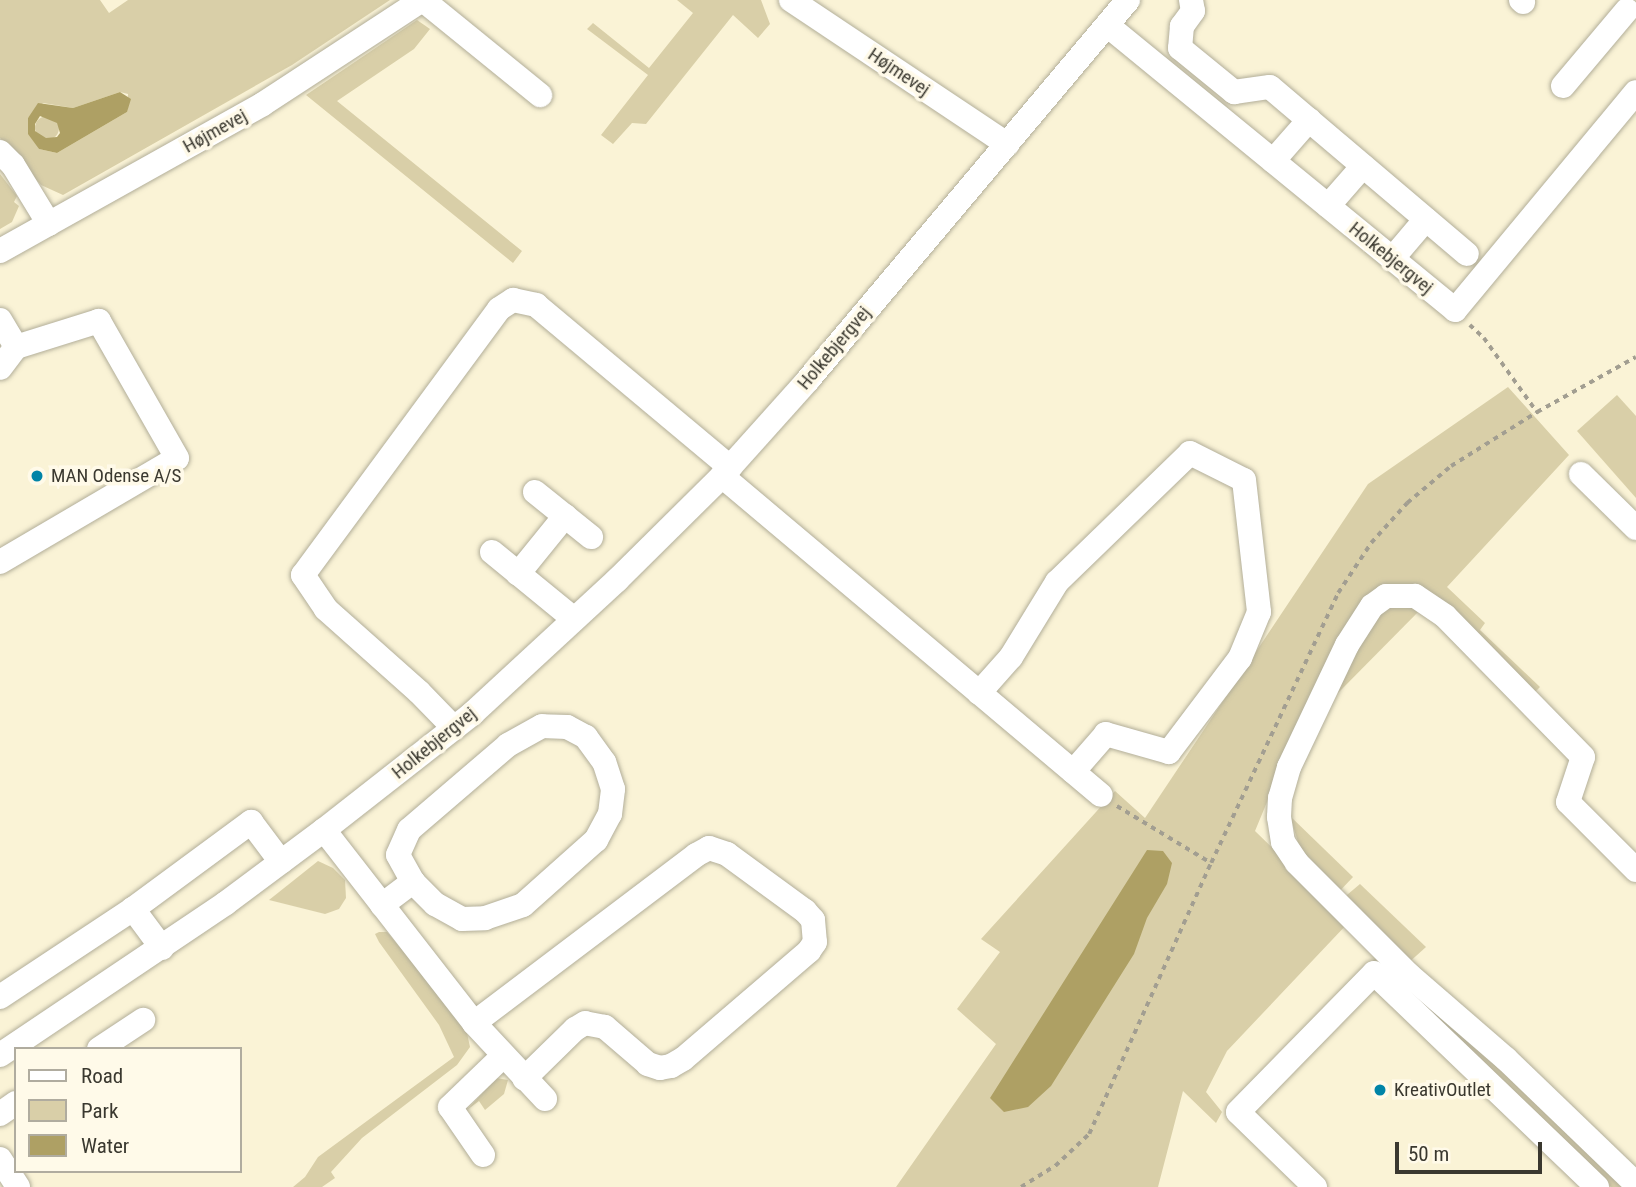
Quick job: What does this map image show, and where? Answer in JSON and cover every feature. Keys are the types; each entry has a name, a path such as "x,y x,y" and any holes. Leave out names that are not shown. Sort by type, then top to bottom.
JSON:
{"street":[{"path":"423,0 540,95"},
{"name":"Højmevej","path":"0,251 263,104 423,0"},
{"name":"Højmevej","path":"791,0 1007,144"},
{"name":"Holkebjergvej","path":"0,1055 162,948 324,830 454,727 574,619 726,471 808,380 1128,0"},
{"path":"1191,0 1193,11 1182,26 1180,48 1234,92 1270,87 1467,254"},
{"path":"1563,86 1626,9"},
{"name":"Holkebjergvej","path":"1107,26 1455,310"},
{"path":"1455,310 1636,92"},
{"path":"1273,161 1309,120"},
{"path":"0,152 13,165 49,223"},
{"path":"1328,206 1363,166"},
{"path":"1392,259 1426,219"},
{"path":"454,727 326,609 303,575 499,309 513,300 536,305 979,693 1101,795"},
{"path":"0,320 16,347"},
{"path":"0,368 16,347 99,321 177,458 0,562"},
{"path":"979,693 1011,657 1057,582 1190,453 1244,480 1259,612 1240,658 1169,752 1106,734 1073,772"},
{"path":"1581,474 1636,528"},
{"path":"536,492 591,537"},
{"path":"518,574 565,516"},
{"path":"492,552 574,619"},
{"path":"1636,870 1568,802 1583,757 1445,616 1415,596 1386,597 1372,606 1348,645 1289,768 1280,798 1279,817 1283,842 1297,863 1409,975 1506,1059 1636,1184"},
{"path":"542,726 567,727 586,737 604,762 613,789 610,814 596,840 523,905 485,918 462,919 435,904 413,881 398,855 409,830 508,745 542,726"},
{"path":"0,997 133,909 251,822 281,862"},
{"path":"324,830 474,1023 545,1099"},
{"path":"474,1023 709,848 726,854 805,911 813,920 815,942 809,951 683,1059 671,1066 660,1068 648,1064 605,1027 585,1023 575,1029 524,1079"},
{"path":"382,905 413,881"},
{"path":"133,909 162,948"},
{"path":"1315,1187 1238,1112 1374,973 1597,1187"},
{"path":"102,1047 143,1020"},
{"path":"483,1155 450,1107 503,1056"},
{"path":"0,1158 18,1187"}],"path":[{"path":"1455,310 1484,338 1537,412"},
{"path":"1101,795 1211,863"}],"shaded area":[{"path":"0,0 1636,0 1636,1187 0,1187"}],"green space":[{"path":"0,0 100,0 109,13 128,0 390,0 292,65 63,195 41,185 0,138","holes":["120,92 128,94 127,112 57,153 39,149 28,118 43,103 73,108"]},
{"path":"677,0 761,0 770,24 758,38 733,15 646,124 632,123 613,144 601,135 648,75 587,29 593,23 649,68 693,13"},
{"path":"417,20 430,29 414,49 337,101 522,251 513,263 306,95"},
{"path":"47,116 58,123 59,128 52,139 47,140 36,133 35,128 42,117"},
{"path":"0,174 17,196 14,202 19,206 12,222 0,229"},
{"path":"1508,387 1569,455 1447,587 1485,623 1480,630 1540,687 1535,692 1446,606 1379,590 1277,778 1255,831 1349,922 1227,1051 1206,1092 1222,1112 1216,1123 1183,1091 1158,1187 896,1187 996,1044 957,1009 1000,952 981,939 1115,791 1145,818 1368,484"},
{"path":"1617,395 1636,416 1636,498 1577,431"},
{"path":"1394,602 1423,607 1337,694 1363,628"},
{"path":"1290,816 1353,877 1336,895 1305,865"},
{"path":"318,861 333,868 345,880 346,898 339,909 325,914 269,900"},
{"path":"1360,884 1426,947 1406,965 1341,900"},
{"path":"387,932 403,951 467,1033 470,1047 457,1065 362,1138 331,1172 335,1178 322,1187 293,1187 305,1177 318,1157 454,1057 439,1025 379,942 375,934"},
{"path":"1380,952 1622,1187 1611,1187 1373,961"},
{"path":"496,1078 508,1080 504,1094 485,1110 479,1101 467,1110"}],"water":[{"path":"120,92 131,99 127,112 57,153 39,149 28,134 28,118 38,103 73,108","holes":["40,116 57,123 60,133 57,137 46,138 35,131 35,124"]},
{"path":"1147,850 1163,851 1172,863 1167,884 1147,918 1134,954 1051,1086 1028,1107 1004,1112 990,1098"}],"place":[{"name":"MAN Odense A/S","path":"37,476"},
{"name":"KreativOutlet","path":"1380,1090"}]}
